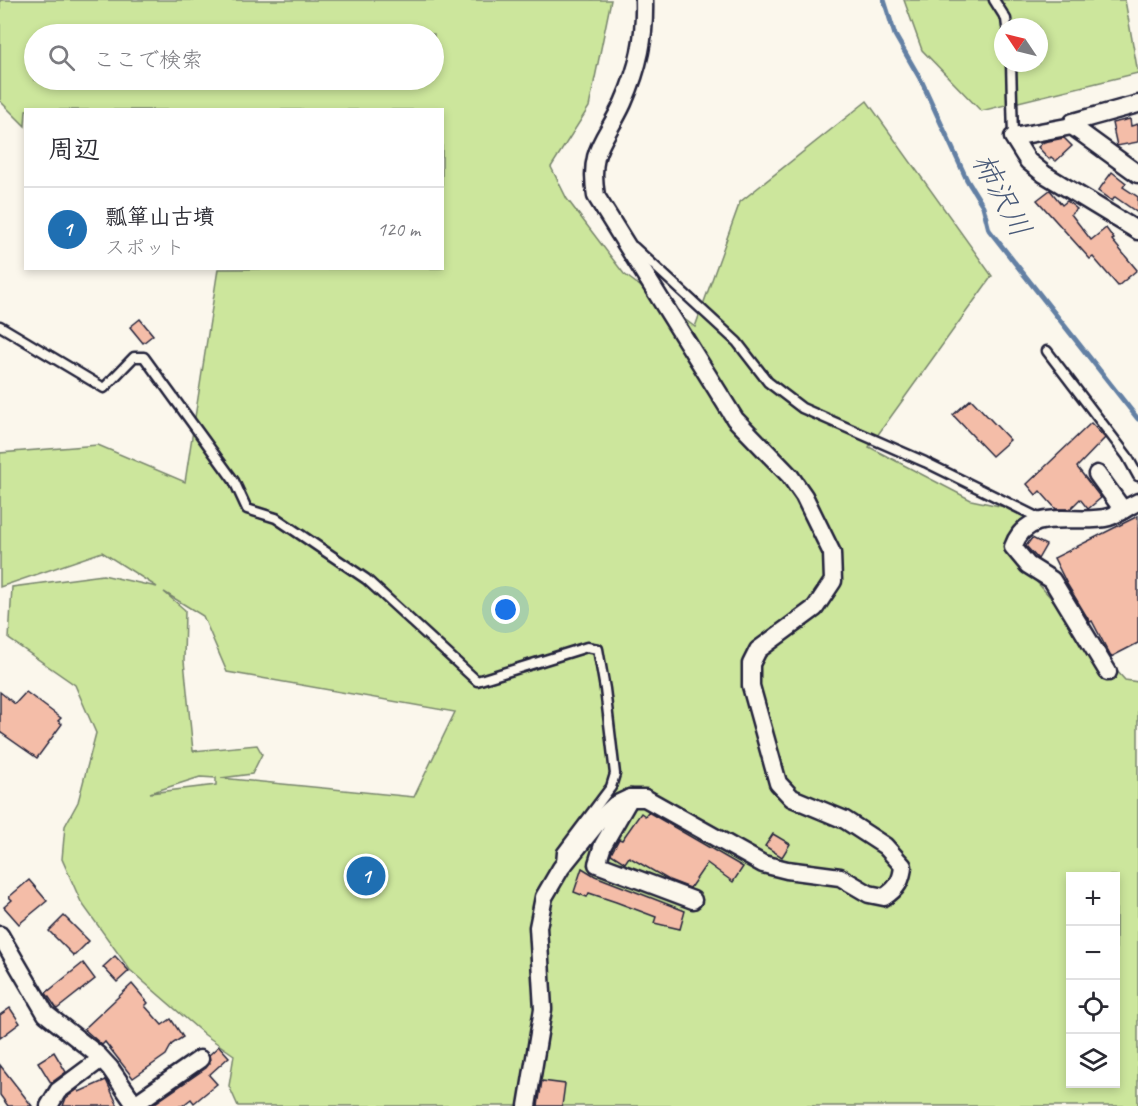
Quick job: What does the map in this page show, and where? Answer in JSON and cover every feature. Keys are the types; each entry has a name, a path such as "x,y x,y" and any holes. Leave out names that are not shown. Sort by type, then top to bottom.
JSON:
{"street":[{"path":"527,1106 543,1009 538,927 544,897 561,868 603,816 630,798 645,798 656,802 716,840 775,868 840,877 868,894 884,897 897,886 902,876 903,866 885,846 845,820 792,798 778,783 751,686 751,664 758,650 815,608 833,581 832,553 804,496 790,476 735,419 596,196 592,172 596,150 623,103 636,69 644,40 644,0"},
{"path":"1072,126 1073,122 1082,118 1138,104"},
{"path":"1138,174 1072,126 1013,137 1028,161 1044,174 1138,231"},
{"path":"1097,474 1123,510"},
{"path":"1108,672 1052,580 1028,565 1013,547 1017,535 1041,519 1109,517 1138,502"},
{"path":"630,798 603,845 597,864 693,900"},
{"path":"0,935 46,1014 101,1059 135,1105 200,1059"},
{"path":"49,1106 58,1091 101,1059"}],"lane":[{"path":"994,0 1005,18"},
{"path":"1011,72 1013,137"},
{"path":"623,237 737,342 768,382 802,408 925,462 1041,519"},
{"path":"0,326 104,388 134,357 144,357 224,465 247,509 276,519 366,579 477,681 587,647 598,649 606,689 615,774 611,787 562,852 561,868"},
{"path":"1047,351 1127,456 1138,476"}],"green space":[{"path":"0,0 611,0 589,107 551,167 567,199 624,274 695,327 740,202 867,101 992,276 869,447 971,500 1014,509 1030,520 1016,559 1125,680 1138,682 1138,1106 238,1106 229,1086 234,1055 205,1035 130,970 81,902 62,859 65,826 78,802 96,733 75,685 9,639 12,587 103,575 157,587 102,552 0,587 0,453 98,445 185,482 218,270 444,270 444,108 24,108 24,125 0,101","holes":["164,592 203,616 227,672 455,712 414,797 221,778 252,774 262,754 257,745 193,751 184,661 185,610","200,777 216,778 216,785 150,793"]},
{"path":"904,0 1125,0 1138,73 981,111 922,50"}],"building":[{"path":"1130,119 1131,126 1138,124 1138,142 1117,146 1112,123"},
{"path":"1064,138 1072,146 1056,161 1051,157 1049,159 1038,147 1044,142"},
{"path":"1112,172 1126,183 1123,187 1138,197 1138,213 1115,197 1112,201 1098,191"},
{"path":"1050,190 1062,205 1067,201 1077,209 1071,214 1091,240 1106,228 1114,239 1112,240 1137,270 1118,286 1093,257 1090,259 1037,200"},
{"path":"140,319 153,335 143,343 130,327"},
{"path":"971,399 1010,440 992,456 953,415"},
{"path":"1091,423 1105,438 1077,467 1101,498 1088,509 1080,499 1070,509 1056,509 1040,491 1036,495 1027,484"},
{"path":"1138,516 1138,643 1111,657 1054,558"},
{"path":"1032,538 1046,545 1038,559 1026,546"},
{"path":"0,692 15,704 26,692 61,718 58,721 62,724 37,758 0,732"},
{"path":"648,812 743,867 733,882 707,863 690,888 669,880 629,857 625,863 611,854 619,839 622,840 641,813 645,816"},
{"path":"773,834 790,844 782,857 765,846"},
{"path":"582,868 595,876 685,911 680,929 654,923 656,917 616,902 589,893 587,897 574,892"},
{"path":"29,880 47,901 19,924 4,907 12,900 9,897"},
{"path":"64,916 89,941 74,956 49,931"},
{"path":"115,956 129,971 117,982 103,967"},
{"path":"83,963 95,979 57,1009 46,993"},
{"path":"132,984 148,1003 145,1006 162,1025 171,1019 183,1037 172,1044 166,1055 133,1078 105,1042 102,1045 84,1029"},
{"path":"10,1008 20,1023 0,1038 0,1015"},
{"path":"219,1046 229,1057 209,1075 217,1084 194,1103 191,1099 182,1106 151,1106 206,1068 210,1063 209,1055"},
{"path":"54,1052 66,1072 51,1083 38,1062"},
{"path":"0,1065 32,1106 8,1106 0,1095"},
{"path":"106,1080 118,1106 63,1106 66,1098 78,1089 79,1092"},
{"path":"542,1081 565,1084 562,1106 538,1106"}],"waterway":[{"name":"柿沢川","path":"884,0 895,35 922,82 967,180 983,206 989,230 1138,419"}],"place":[{"name":"瓢箪山古墳","path":"366,876"}]}
